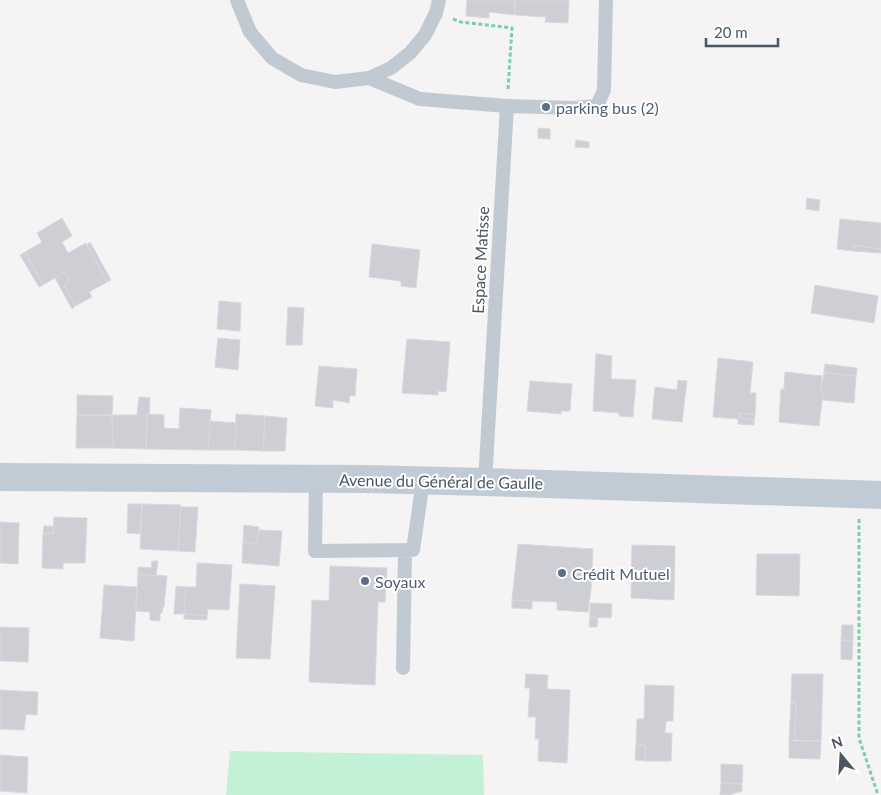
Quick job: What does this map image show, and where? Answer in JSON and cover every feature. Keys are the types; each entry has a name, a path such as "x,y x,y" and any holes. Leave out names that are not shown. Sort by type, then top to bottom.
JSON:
{"main road":[{"name":"Avenue du Général de Gaulle","path":"0,477 366,479 872,494"}],"lane":[{"path":"237,0 250,32 272,58 301,75 335,82 369,78 391,68 410,54 425,35 437,7"},
{"path":"369,78 420,99 507,106 573,108 597,106 604,90 606,0"},
{"name":"Espace Matisse","path":"485,482 507,106"},
{"path":"316,479 315,551 413,550 423,481"},
{"path":"403,668 405,550"}],"path":[{"path":"437,7 460,22 512,28 507,106"},
{"path":"872,494 859,523 859,738 878,795"}],"green space":[{"path":"230,751 483,755 484,795 226,795"}],"building":[{"path":"467,0 515,0 515,15 489,12 489,18 466,16"},
{"path":"515,0 569,0 568,23 545,22 546,17 515,15"},
{"path":"538,128 550,129 550,139 538,138"},
{"path":"576,140 589,142 589,148 575,147"},
{"path":"807,198 820,200 819,211 806,209"},
{"path":"62,218 72,236 62,242 68,253 86,243 107,282 89,292 92,297 75,306 64,285 70,281 65,272 43,285 25,252 42,242 37,233"},
{"path":"840,219 881,223 881,249 853,245 853,251 837,249"},
{"path":"90,242 111,280 107,282 87,245"},
{"path":"372,244 420,250 416,288 401,286 401,281 369,277"},
{"path":"853,245 881,249 881,253 853,251"},
{"path":"25,252 43,285 39,287 20,255"},
{"path":"65,272 70,281 64,285 75,306 72,309 55,278"},
{"path":"815,285 878,296 874,323 811,313"},
{"path":"219,301 241,303 240,331 217,329"},
{"path":"288,307 304,308 302,345 286,345"},
{"path":"218,338 240,340 238,370 215,367"},
{"path":"407,339 450,342 446,392 438,391 438,395 402,393"},
{"path":"596,354 612,356 611,379 636,380 633,417 619,416 619,413 593,411"},
{"path":"718,358 753,362 750,393 756,393 755,415 740,413 740,418 754,420 754,425 738,424 738,419 713,417"},
{"path":"825,364 857,368 856,376 824,373"},
{"path":"319,366 357,369 355,396 350,395 349,403 333,400 333,408 315,406"},
{"path":"785,372 822,376 821,392 823,393 819,426 779,422 781,389 784,389"},
{"path":"824,373 856,376 854,403 822,400 823,393 821,392"},
{"path":"678,380 687,381 682,422 652,419 655,387 677,390"},
{"path":"530,381 572,384 570,411 561,411 561,414 527,411"},
{"path":"77,395 113,396 112,415 77,415"},
{"path":"139,397 150,398 149,415 147,414 146,449 113,448 112,415 137,415"},
{"path":"180,408 211,410 208,450 146,449 147,414 164,415 164,428 179,429"},
{"path":"740,413 755,415 754,420 740,418"},
{"path":"236,414 265,416 263,451 235,450"},
{"path":"77,415 112,415 113,448 76,448"},
{"path":"265,416 287,418 285,451 263,451"},
{"path":"210,421 236,423 235,450 208,450"},
{"path":"128,504 142,504 140,534 127,533"},
{"path":"142,504 181,505 178,551 140,549"},
{"path":"181,507 198,507 195,552 178,551"},
{"path":"54,517 87,518 85,563 63,563 63,569 42,568 43,533 53,533"},
{"path":"0,522 19,523 18,564 0,563"},
{"path":"244,525 259,527 257,543 243,542"},
{"path":"44,526 53,526 53,533 43,533"},
{"path":"259,530 282,531 279,566 242,563 243,542 257,543"},
{"path":"518,544 593,549 588,612 557,610 557,602 512,600"},
{"path":"632,545 675,546 674,600 631,598"},
{"path":"757,554 800,554 799,596 756,595"},
{"path":"152,561 158,561 156,576 138,574 138,567 151,568"},
{"path":"197,563 232,565 229,610 208,609 207,616 184,614 186,587 196,587"},
{"path":"330,566 387,568 385,602 378,602 375,685 309,682 312,600 329,601"},
{"path":"138,574 167,576 164,607 162,613 160,613 160,621 150,620 150,612 136,611"},
{"path":"240,584 275,586 270,659 236,658"},
{"path":"104,585 137,587 134,641 100,638"},
{"path":"176,586 186,587 184,614 174,614"},
{"path":"512,600 532,601 532,609 512,608"},
{"path":"590,603 612,604 611,618 590,617"},
{"path":"184,614 207,616 207,620 184,619"},
{"path":"590,617 598,618 597,627 589,627"},
{"path":"842,625 853,625 853,641 841,640"},
{"path":"0,627 29,628 28,662 0,661"},
{"path":"841,640 853,641 852,660 841,659"},
{"path":"526,674 548,675 547,689 570,690 567,763 538,761 539,739 535,739 536,717 528,717 530,688 525,688"},
{"path":"792,674 823,674 821,741 795,740 796,702 791,702"},
{"path":"645,685 674,686 673,721 666,721 665,733 672,733 671,761 645,761 645,745 636,744 637,719 644,719"},
{"path":"0,690 38,692 37,715 26,714 24,730 0,729"},
{"path":"791,702 796,702 795,740 789,741"},
{"path":"789,741 821,741 820,759 789,758"},
{"path":"636,744 645,745 645,761 635,760"},
{"path":"0,755 28,757 27,793 0,791"},
{"path":"721,764 743,765 742,784 721,783"},
{"path":"721,783 742,784 742,791 729,795 720,795"}],"place":[{"name":"parking bus (2)","path":"546,107"},
{"name":"Crédit Mutuel","path":"562,573"},
{"name":"Soyaux","path":"365,581"}]}
